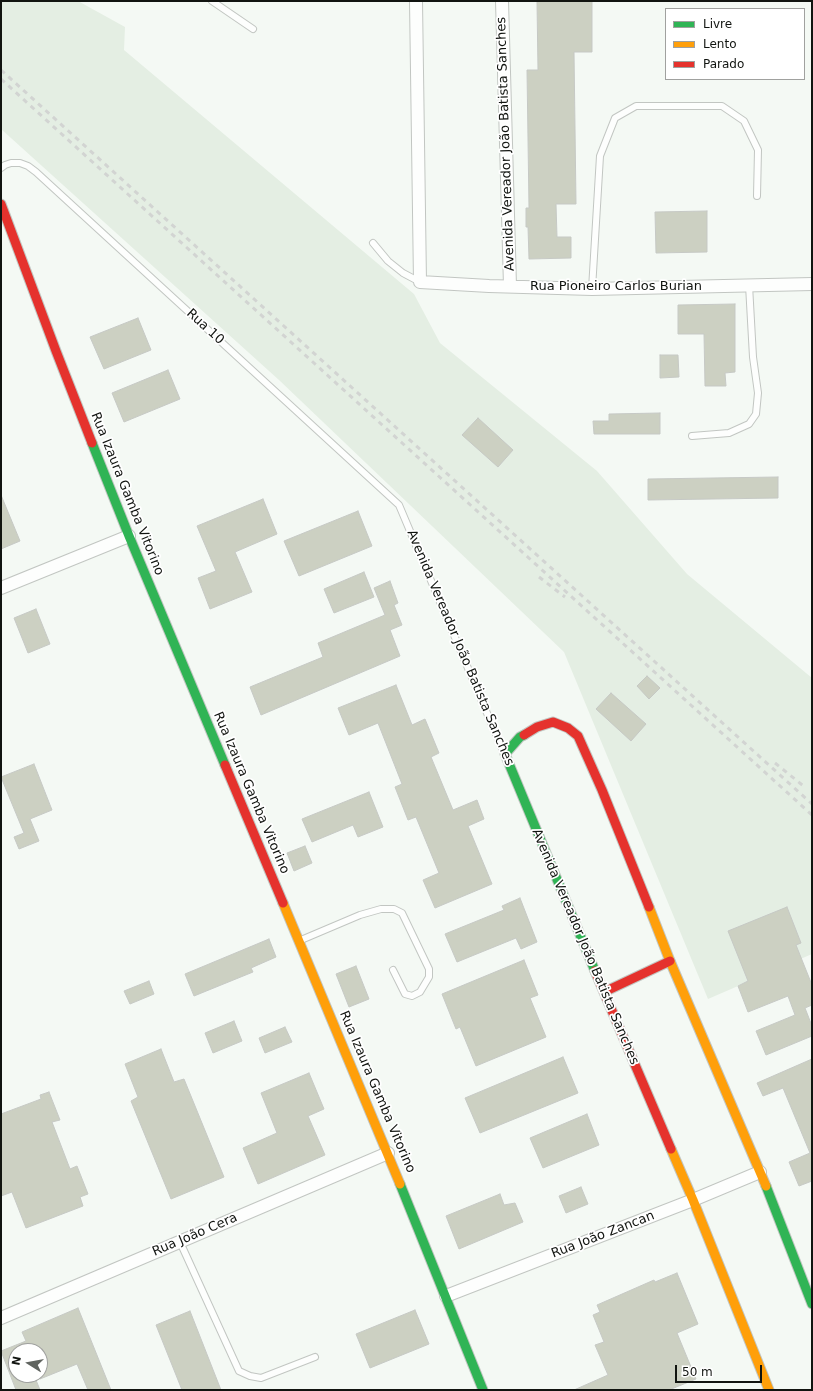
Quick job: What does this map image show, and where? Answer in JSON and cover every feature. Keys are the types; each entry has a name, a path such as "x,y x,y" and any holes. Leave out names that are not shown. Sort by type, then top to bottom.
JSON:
{"street":[{"path":"416,1 420,282"},
{"name":"Avenida Vereador João Batista Sanches","path":"502,1 510,286"},
{"name":"Rua Izaura Gamba Vitorino","path":"1,204 56,351 129,536 388,1152 483,1390"},
{"name":"Rua Pioneiro Carlos Burian","path":"420,282 592,289 812,284"},
{"path":"1,588 129,536"},
{"path":"505,754 520,738 537,727 553,722 568,728 578,736 602,790 670,961 760,1172 812,1304"},
{"name":"Avenida Vereador João Batista Sanches","path":"505,754 604,992 693,1200 769,1390"},
{"path":"604,992 670,961"},
{"name":"Rua João Cera","path":"1,1318 388,1152"},
{"name":"Rua João Zancan","path":"446,1296 693,1200 760,1172"}],"lane":[{"path":"212,1 253,29"},
{"path":"592,289 600,156 615,118 636,106 722,106 744,121 758,150 757,196"},
{"name":"Rua 10","path":"3,166 11,163 20,163 28,166 36,172 399,504"},
{"path":"373,243 388,261 403,273 420,282"},
{"path":"692,436 728,433 749,424 756,414 758,393 753,357 749,285"},
{"name":"Avenida Vereador João Batista Sanches","path":"399,504 505,754"},
{"path":"299,940 360,915 381,909 394,909 402,913 429,969 429,977 420,992 412,996 405,994 393,970"},
{"path":"180,1242 239,1371 250,1376 261,1378 315,1356"}],"shaded area":[{"path":"1,1 78,1 125,27 124,50 414,294 440,343 597,471 687,574 812,678 812,954 708,999 564,652 279,380 1,129"}],"building":[{"path":"537,1 592,1 592,52 574,52 576,204 556,204 557,237 571,237 571,258 529,259 528,227 526,227 526,208 529,208 527,70 538,70"},
{"path":"707,211 707,252 656,253 655,212"},
{"path":"735,304 735,372 725,373 726,386 705,386 704,334 678,334 678,305"},
{"path":"138,318 151,350 104,369 90,337"},
{"path":"660,355 678,355 679,377 660,378"},
{"path":"168,370 180,399 124,422 112,393"},
{"path":"660,413 660,434 594,434 593,421 609,421 609,414"},
{"path":"478,418 513,450 498,467 462,435"},
{"path":"778,477 778,498 648,500 648,479"},
{"path":"1,495 20,541 1,549"},
{"path":"263,499 277,534 235,552 252,592 210,609 198,578 216,571 197,526"},
{"path":"358,511 372,546 299,576 284,541"},
{"path":"364,572 374,597 334,613 324,589"},
{"path":"390,581 398,603 394,605 402,625 390,630 400,656 261,715 250,687 323,657 318,643 385,615 374,588"},
{"path":"36,609 50,644 28,653 14,618"},
{"path":"647,676 660,688 649,699 637,686"},
{"path":"396,685 412,725 425,719 439,753 431,757 453,810 477,800 484,819 468,826 492,884 435,908 423,880 439,873 416,817 408,820 395,787 402,784 378,723 349,735 338,708"},
{"path":"611,693 646,724 631,741 596,709"},
{"path":"34,764 52,810 30,819 39,841 19,849 14,837 24,833 1,777"},
{"path":"369,792 383,827 358,837 353,825 312,842 302,819"},
{"path":"305,846 312,863 294,871 287,853"},
{"path":"520,898 537,942 521,949 516,938 457,962 445,934 504,910 502,906"},
{"path":"787,907 801,943 796,945 812,985 812,1005 805,1008 812,1026 812,1036 766,1055 756,1031 795,1015 788,996 748,1012 738,986 748,981 728,931"},
{"path":"269,939 276,957 251,968 253,972 194,996 185,974"},
{"path":"524,960 538,995 530,998 546,1037 476,1066 460,1027 456,1029 442,994"},
{"path":"356,966 369,999 349,1007 336,974"},
{"path":"149,981 154,994 130,1004 124,991"},
{"path":"234,1021 242,1041 213,1053 205,1033"},
{"path":"285,1027 292,1042 265,1053 259,1038"},
{"path":"161,1049 174,1082 184,1079 224,1177 171,1199 131,1101 138,1097 125,1064"},
{"path":"563,1057 578,1093 480,1133 465,1098"},
{"path":"812,1059 812,1181 799,1186 789,1162 810,1153 783,1088 763,1096 757,1083"},
{"path":"309,1073 324,1109 308,1116 325,1155 258,1184 243,1148 277,1133 261,1093"},
{"path":"49,1092 60,1120 52,1122 70,1169 77,1166 88,1194 80,1197 83,1206 26,1228 12,1192 1,1196 1,1114 41,1099 40,1095"},
{"path":"587,1114 599,1145 543,1168 530,1138"},
{"path":"581,1187 588,1204 566,1213 559,1196"},
{"path":"500,1194 504,1205 515,1203 523,1222 459,1249 446,1216"},
{"path":"677,1273 698,1324 677,1333 696,1379 669,1390 574,1390 608,1375 595,1345 604,1342 593,1315 600,1312 597,1305 654,1280 655,1282"},
{"path":"78,1308 111,1390 88,1390 77,1364 48,1376 48,1343 21,1343 26,1341 22,1332"},
{"path":"415,1310 429,1344 370,1368 356,1334"},
{"path":"190,1311 221,1390 182,1390 156,1325"},
{"path":"8,1348 8,1369 1,1351"},
{"path":"13,1383 37,1383 40,1390 16,1390"}],"railway":[{"path":"1,70 812,804"},
{"path":"1,79 812,815"},
{"path":"539,577 565,597"},
{"path":"775,763 806,788"}],"traffic: fast":[{"path":"92,443 129,536 225,765"},
{"path":"524,735 520,737 505,754 595,971"},
{"path":"400,1184 483,1390"},
{"path":"766,1186 812,1304"}],"traffic: slow":[{"path":"283,903 400,1184"},
{"path":"649,907 670,961 766,1186"},
{"path":"671,1149 769,1390"}],"traffic: jam":[{"path":"1,204 92,443"},
{"path":"524,735 537,727 553,722 568,728 578,736 602,790 649,907"},
{"path":"225,765 283,903"},
{"path":"604,992 670,961"},
{"path":"595,971 671,1149"}]}
